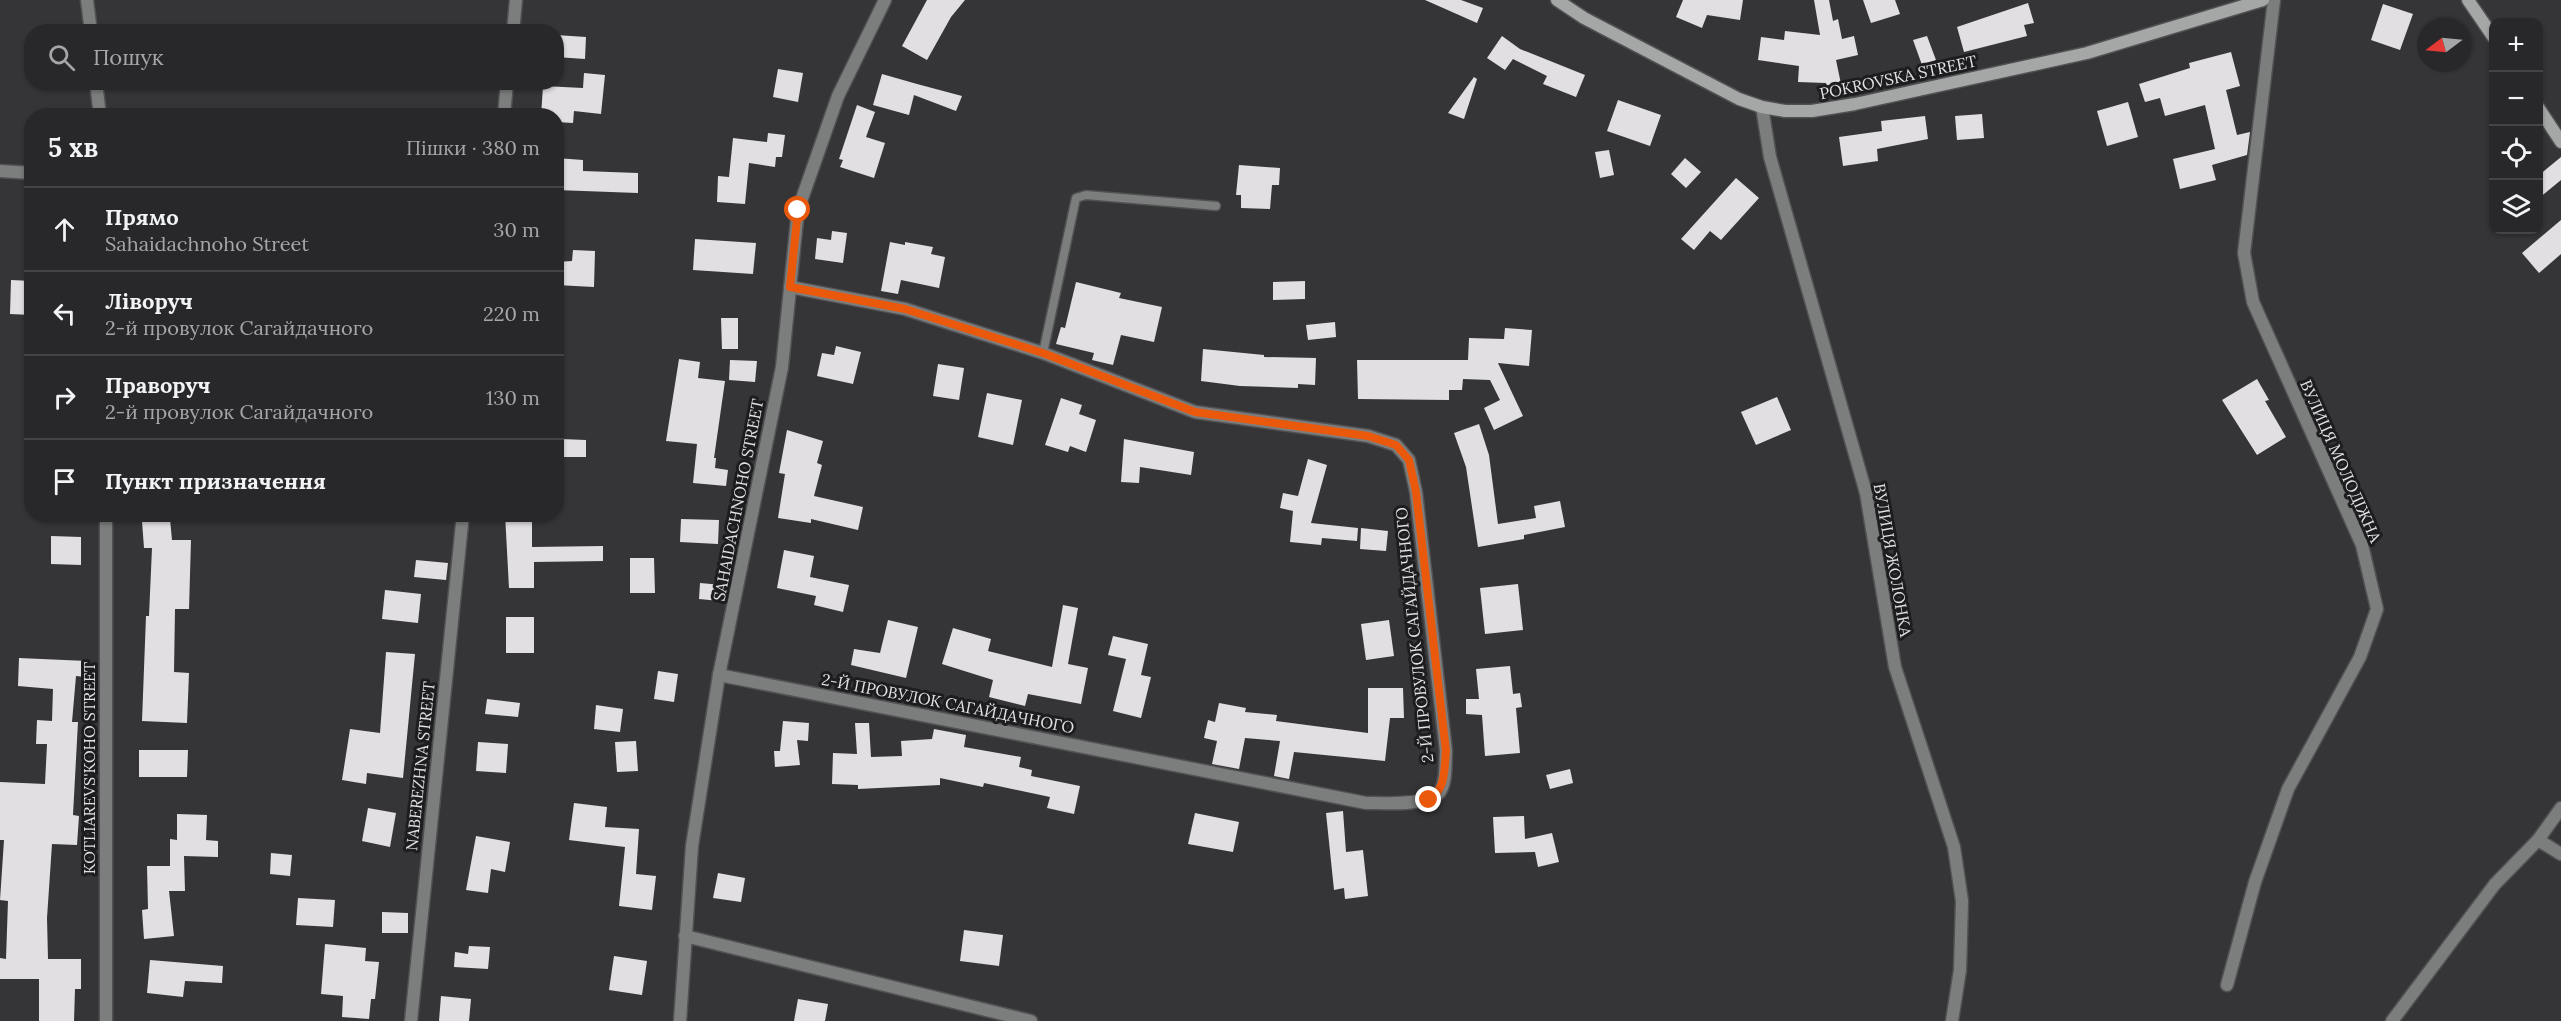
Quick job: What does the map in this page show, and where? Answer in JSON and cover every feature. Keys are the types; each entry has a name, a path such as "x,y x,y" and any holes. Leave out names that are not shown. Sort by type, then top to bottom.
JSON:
{"street":[{"path":"87,0 90,24"},
{"path":"514,24 516,0"},
{"name":"SAHAIDACHNOHO STREET","path":"680,1021 692,846 720,675 782,367 798,210 838,96 885,0"},
{"name":"POKROVSKA STREET","path":"1557,0 1584,18 1739,99 1762,107 1812,111 1866,102 2087,53 2262,0"},
{"name":"ВУЛИЦЯ МОЛОДІЖНА","path":"2227,985 2255,882 2288,789 2360,657 2377,609 2362,545 2253,302 2244,253 2274,0"},
{"path":"2468,0 2489,32"},
{"path":"97,90 99,108"},
{"path":"505,108 506,90"},
{"name":"ВУЛИЦЯ ЖОЛОНКА","path":"1762,107 1770,157 1866,493 1895,667 1954,847 1962,901 1960,970 1952,1021"},
{"path":"2543,115 2561,142"},
{"path":"0,171 24,172"},
{"name":"2-Й ПРОВУЛОК САГАЙДАЧНОГО","path":"720,675 1366,803 1429,800 1439,793 1444,782 1446,751 1416,492 1409,460 1396,445 1368,436 1195,412 1043,353 905,309 790,287"},
{"name":"KOTLIAREVS'KOHO STREET","path":"106,522 106,1021"},
{"name":"NABEREZHNA STREET","path":"411,1021 462,522"},
{"path":"2392,1021 2495,884 2538,840 2561,808"},
{"path":"2538,840 2561,854"},
{"path":"685,936 1031,1021"}],"lane":[{"path":"1043,353 1076,198 1086,195 1216,206"}],"building":[{"path":"927,0 965,0 951,17 927,60 902,46"},
{"path":"1425,0 1461,0 1483,8 1477,23"},
{"path":"1683,0 1743,0 1740,20 1707,15 1702,28 1676,17"},
{"path":"1814,0 1829,0 1833,21 1838,19 1842,39 1854,36 1858,55 1836,60 1841,84 1827,87 1826,83 1798,82 1799,66 1758,60 1761,37 1784,40 1785,31 1820,35"},
{"path":"1863,0 1895,0 1900,14 1871,23"},
{"path":"2028,3 2034,23 2024,25 2027,36 1964,52 1957,27"},
{"path":"2383,4 2413,14 2400,50 2371,40"},
{"path":"564,36 586,37 585,59 564,58"},
{"path":"1502,36 1520,49 1585,75 1576,97 1543,84 1547,76 1513,59 1505,70 1487,58"},
{"path":"1927,36 1936,60 1922,65 1913,40"},
{"path":"2231,52 2240,86 2226,90 2237,135 2250,132 2247,155 2212,165 2216,180 2180,189 2173,159 2215,149 2205,105 2165,116 2160,98 2145,102 2139,84 2190,68 2189,63"},
{"path":"778,69 803,73 798,102 773,97"},
{"path":"584,73 605,75 601,114 574,111 573,123 564,122 564,108 542,108 543,90 564,90 564,87 583,88"},
{"path":"882,74 962,96 956,111 914,95 909,115 873,105"},
{"path":"1474,77 1477,79 1464,119 1448,113"},
{"path":"1618,100 1661,115 1650,146 1607,131"},
{"path":"2128,102 2138,137 2107,146 2097,111"},
{"path":"857,105 875,112 866,137 885,143 874,178 840,167 843,160 839,159"},
{"path":"1982,114 1984,138 1957,140 1955,116"},
{"path":"1925,116 1928,139 1877,149 1878,161 1843,166 1839,137 1882,131 1881,121"},
{"path":"768,133 785,135 782,157 776,157 775,167 749,163 745,204 717,202 718,176 729,177 733,138 767,142"},
{"path":"1609,150 1614,175 1600,178 1595,152"},
{"path":"2561,157 2561,180 2543,195 2543,172"},
{"path":"1685,158 1701,172 1686,188 1671,174"},
{"path":"564,159 583,160 583,171 638,173 638,193 564,190"},
{"path":"1239,165 1280,168 1279,185 1272,185 1270,209 1241,208 1241,195 1236,195"},
{"path":"1736,178 1759,198 1721,240 1710,231 1694,250 1681,239"},
{"path":"2561,220 2561,254 2539,273 2522,253"},
{"path":"832,231 847,233 843,263 815,259 817,238 831,240"},
{"path":"695,239 756,243 753,274 693,270"},
{"path":"890,242 933,247 931,254 945,257 939,288 901,280 898,294 881,291"},
{"path":"573,250 595,251 594,287 564,285 564,262 572,261"},
{"path":"11,280 24,281 24,315 10,314"},
{"path":"1305,281 1305,299 1273,300 1273,282"},
{"path":"1076,282 1121,293 1119,298 1162,307 1154,342 1121,335 1113,365 1092,360 1094,353 1056,344 1061,327 1065,328"},
{"path":"721,318 738,318 738,349 722,349"},
{"path":"1335,322 1336,337 1308,340 1306,325"},
{"path":"1505,328 1532,330 1529,366 1498,363 1523,416 1494,430 1484,408 1500,400 1490,380 1463,379 1462,390 1449,390 1449,400 1358,399 1357,360 1468,360 1469,338 1504,339"},
{"path":"836,346 861,352 853,384 817,376 822,353 834,355"},
{"path":"1203,349 1264,355 1264,357 1316,358 1315,385 1298,384 1298,388 1240,386 1201,381"},
{"path":"679,359 700,362 698,378 725,381 714,458 716,458 715,468 728,470 726,486 693,483 697,444 666,441"},
{"path":"730,360 757,361 755,382 729,380"},
{"path":"938,364 964,368 959,400 933,396"},
{"path":"2257,379 2269,400 2265,401 2286,437 2257,455 2222,400"},
{"path":"987,393 1022,400 1013,445 978,437"},
{"path":"1777,397 1791,430 1756,445 1741,412"},
{"path":"1061,398 1082,405 1079,414 1096,420 1086,452 1070,446 1068,452 1045,445"},
{"path":"1479,424 1489,455 1498,524 1536,518 1534,506 1560,501 1565,527 1524,535 1524,539 1478,547 1466,467 1454,433"},
{"path":"787,430 823,441 817,463 822,465 814,496 863,507 858,530 811,519 811,523 778,518 785,474 779,473"},
{"path":"564,439 586,440 586,457 564,457"},
{"path":"1124,439 1194,452 1191,475 1140,467 1139,483 1121,482"},
{"path":"1308,459 1327,465 1311,523 1358,528 1357,541 1322,538 1321,545 1290,542 1293,511 1280,508 1283,493 1298,496"},
{"path":"681,519 719,520 718,544 680,542"},
{"path":"142,522 170,522 172,540 191,540 189,609 175,609 174,672 189,673 187,723 142,721 146,616 149,616 152,548 144,548"},
{"path":"505,522 532,522 532,547 603,546 603,561 534,562 534,588 509,588"},
{"path":"1361,528 1388,531 1386,551 1360,549"},
{"path":"51,536 81,537 81,565 51,564"},
{"path":"784,550 814,556 810,577 849,585 843,612 814,605 816,596 777,588"},
{"path":"630,558 654,558 655,593 630,593"},
{"path":"416,560 448,563 446,580 414,577"},
{"path":"700,583 722,585 720,601 699,599"},
{"path":"1518,584 1523,630 1485,634 1480,588"},
{"path":"385,590 421,594 418,623 382,619"},
{"path":"1063,605 1078,608 1068,664 1088,668 1081,704 1028,694 1025,706 989,697 993,680 942,664 953,628 991,639 988,651 1052,667"},
{"path":"506,617 534,617 534,653 506,653"},
{"path":"888,620 918,627 906,678 851,665 854,649 880,653"},
{"path":"1389,620 1394,656 1366,660 1361,624"},
{"path":"1113,636 1148,644 1141,675 1151,677 1141,718 1113,711 1126,659 1108,655"},
{"path":"386,652 415,654 403,778 367,773 366,784 342,780 350,729 380,733"},
{"path":"19,658 87,661 86,677 76,676 72,722 78,722 73,815 79,816 77,845 52,844 47,918 48,959 81,959 81,989 75,989 74,1021 39,1021 39,979 0,979 0,958 6,959 8,901 0,900 4,840 0,840 0,782 45,784 47,744 36,744 37,720 52,721 53,689 18,686"},
{"path":"1510,666 1513,694 1520,693 1522,707 1516,708 1520,753 1485,756 1482,715 1466,714 1466,699 1479,699 1476,669"},
{"path":"658,671 678,674 674,702 654,699"},
{"path":"1368,688 1403,688 1404,718 1390,718 1385,761 1294,752 1289,779 1274,776 1280,741 1245,738 1239,769 1212,764 1217,741 1204,738 1208,720 1215,722 1219,703 1246,708 1245,712 1277,715 1276,721 1368,733"},
{"path":"487,699 520,703 518,717 485,714"},
{"path":"596,705 623,709 620,732 594,729"},
{"path":"783,721 809,723 808,741 797,740 800,765 775,767 774,751 780,751"},
{"path":"855,723 869,723 871,757 902,756 901,741 932,739 934,729 966,735 964,747 1021,757 1019,767 1032,770 1031,776 1080,786 1074,814 1047,808 1050,797 984,783 983,787 940,778 940,785 858,789 858,785 832,784 833,753 857,754"},
{"path":"636,741 638,771 617,772 615,742"},
{"path":"478,742 508,744 506,773 476,771"},
{"path":"139,750 188,750 187,777 139,777"},
{"path":"1570,769 1573,783 1550,789 1546,775"},
{"path":"574,803 607,807 605,827 639,829 636,874 656,876 652,910 619,906 625,847 569,840"},
{"path":"368,808 396,813 390,847 362,841"},
{"path":"1343,811 1346,852 1363,850 1368,896 1345,899 1344,888 1334,890 1326,813"},
{"path":"1195,813 1239,822 1233,852 1188,844"},
{"path":"177,814 207,815 206,840 218,841 218,857 184,856 185,891 169,891 174,936 144,939 142,910 148,909 147,866 170,866 170,839 177,840"},
{"path":"1524,816 1525,839 1552,833 1559,862 1538,867 1535,852 1495,853 1493,817"},
{"path":"476,836 510,842 505,872 491,869 488,893 466,890"},
{"path":"271,853 292,855 290,876 270,874"},
{"path":"718,873 745,878 741,902 713,898"},
{"path":"298,898 335,900 333,927 296,925"},
{"path":"382,912 408,913 408,933 382,933"},
{"path":"964,930 1003,935 999,966 960,961"},
{"path":"325,944 366,948 365,961 379,962 375,999 371,999 369,1019 342,1017 343,996 321,994"},
{"path":"469,946 490,947 488,969 454,967 455,952 468,954"},
{"path":"614,956 647,961 642,995 609,990"},
{"path":"150,960 223,966 222,983 185,981 183,997 147,993"},
{"path":"441,996 471,999 469,1021 439,1021"},
{"path":"798,999 828,1004 825,1021 794,1021"}],"route":[{"path":"798,210 790,287 905,309 1043,353 1195,412 1368,436 1396,445 1409,460 1416,492 1446,751 1444,782 1439,793 1429,800"}]}
